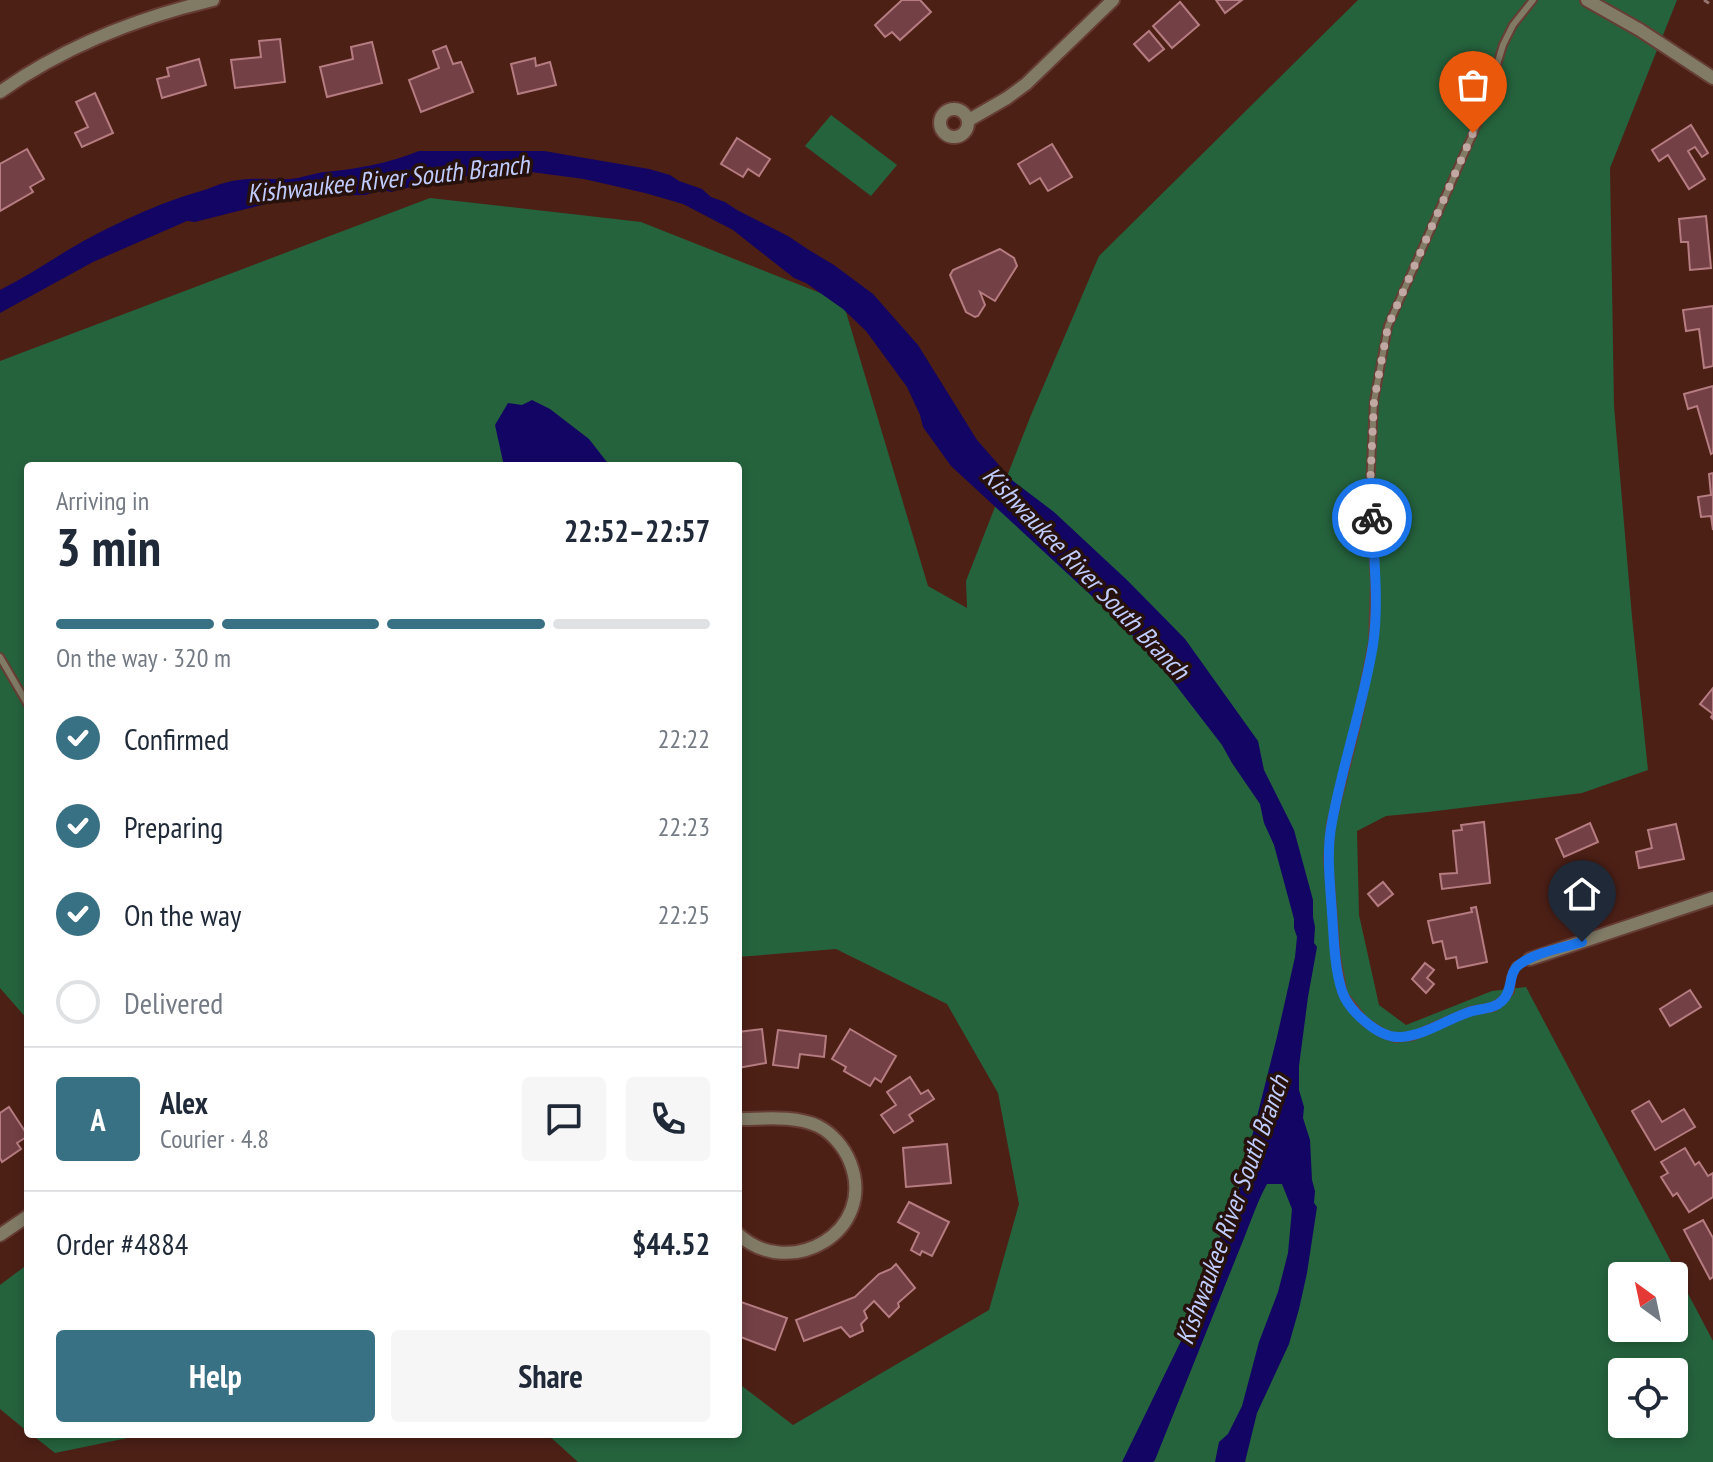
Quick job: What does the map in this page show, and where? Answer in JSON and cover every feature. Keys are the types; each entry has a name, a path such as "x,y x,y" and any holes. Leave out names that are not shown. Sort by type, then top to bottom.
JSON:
{"street":[{"path":"0,92 81,44 170,10 213,0"},
{"path":"969,120 1026,84 1113,0"},
{"path":"1587,0 1713,78"},
{"path":"1530,959 1713,898"},
{"path":"742,1119 789,1119 817,1126 839,1143 847,1154 855,1181 852,1209 846,1221 839,1231 815,1248 800,1252 770,1251 742,1237"},
{"path":"0,1235 24,1219"}],"lane":[{"path":"1530,959 1516,966 1510,991 1493,1007 1470,1011 1413,1036 1396,1038 1382,1033 1364,1021 1343,994 1336,957 1328,858 1331,824 1358,718 1373,642 1375,582 1370,488 1373,416 1388,326 1483,111 1503,45 1513,25 1533,0"},
{"path":"0,657 24,698"}],"path":[{"path":"1704,0 1713,6"}],"green space":[{"path":"1358,0 1677,0 1610,168 1614,406 1648,770 1582,793 1386,816 1357,831 1359,915 1379,1005 1406,1025 1492,991 1526,987 1671,1262 1608,1262 1608,1342 1688,1342 1688,1294 1713,1341 1713,1462 578,1462 551,1438 742,1438 742,1386 793,1425 989,1310 1019,1204 998,1093 947,1004 836,949 742,957 742,462 24,462 24,1015 0,988 0,361 430,198 641,222 843,302 928,586 967,608 966,581 1031,415 1099,256"},
{"path":"831,115 897,165 871,196 805,146"},
{"path":"24,1267 24,1429 0,1409 0,1285"},
{"path":"36,1438 128,1438 55,1453"}],"water":[{"name":"Kishwaukee River South Branch","path":"419,151 544,151 649,169 702,189 711,197 788,236 834,265 873,294 918,345 977,440 1013,481 1054,512 1185,639 1258,741 1264,770 1294,830 1313,900 1314,943 1317,947 1299,1066 1299,1090 1310,1140 1314,1203 1317,1207 1299,1309 1289,1344 1257,1413 1245,1462 1215,1462 1219,1442 1228,1434 1242,1406 1288,1253 1292,1209 1282,1184 1267,1184 1255,1209 1155,1460 1122,1462 1181,1341 1191,1305 1233,1212 1295,957 1297,937 1294,919 1260,804 1222,745 1158,662 1120,622 951,466 923,427 907,387 866,331 843,309 794,278 733,230 683,204 584,179 531,172 479,173 425,187 418,185 365,195 298,196 195,222 187,221 93,262 0,313 0,290 99,233 168,202 232,181 294,178 373,165"},
{"path":"532,400 550,409 589,439 607,462 503,462 495,425 508,403 522,405"}],"building":[{"path":"902,0 920,0 931,12 900,40 892,32 885,37 875,25"},
{"path":"1216,0 1242,0 1225,13"},
{"path":"1180,2 1199,25 1172,48 1153,26"},
{"path":"1149,31 1164,49 1149,61 1134,44"},
{"path":"280,39 285,82 235,88 231,60 261,57 259,41"},
{"path":"372,42 382,83 327,97 320,67 353,59 351,47"},
{"path":"446,46 453,64 461,62 473,92 421,112 409,80 439,68 433,51"},
{"path":"535,58 536,66 550,62 556,85 518,94 511,64"},
{"path":"199,59 206,85 162,98 157,79 169,76 167,68"},
{"path":"95,93 113,133 82,147 75,133 88,127 76,102"},
{"path":"1691,125 1708,153 1702,157 1695,147 1688,151 1705,179 1689,189 1668,155 1659,161 1652,150"},
{"path":"737,138 770,159 759,176 748,169 743,177 721,164"},
{"path":"1052,144 1072,177 1048,191 1040,178 1030,184 1018,164"},
{"path":"27,149 44,179 30,187 33,192 0,211 0,164"},
{"path":"1706,216 1711,268 1690,270 1688,242 1681,242 1679,219"},
{"path":"1000,249 1014,258 1017,266 995,301 980,292 985,305 975,317 966,312 950,275 953,270"},
{"path":"1713,306 1713,366 1704,368 1699,329 1686,331 1683,310"},
{"path":"1713,386 1711,454 1697,406 1688,409 1684,394"},
{"path":"1713,473 1713,530 1711,516 1701,517 1698,497 1711,495 1709,474"},
{"path":"1713,688 1713,714 1700,704"},
{"path":"1484,822 1490,883 1442,889 1440,874 1457,873 1453,831 1462,830 1461,825"},
{"path":"1590,823 1598,842 1564,857 1556,839"},
{"path":"1676,824 1684,859 1639,868 1636,852 1652,848 1648,830"},
{"path":"1383,882 1393,894 1378,906 1368,894"},
{"path":"1476,907 1487,962 1458,968 1456,957 1446,959 1442,941 1433,943 1428,921 1472,912 1471,908"},
{"path":"1425,963 1434,970 1427,978 1434,984 1426,993 1412,979"},
{"path":"1690,990 1701,1007 1670,1026 1660,1009"},
{"path":"762,1029 766,1063 742,1067 742,1032"},
{"path":"850,1029 896,1056 881,1082 875,1078 870,1086 844,1071 846,1067 832,1059"},
{"path":"778,1030 826,1036 824,1057 800,1054 798,1068 773,1065"},
{"path":"910,1077 921,1094 928,1090 934,1099 909,1115 913,1121 894,1133 881,1115 896,1105 887,1092"},
{"path":"1649,1101 1662,1122 1684,1109 1695,1127 1655,1150 1632,1111"},
{"path":"9,1107 24,1130 24,1139 17,1143 21,1149 2,1162 0,1158 0,1113"},
{"path":"947,1144 951,1183 906,1187 903,1148"},
{"path":"1685,1148 1695,1165 1699,1162 1708,1176 1713,1173 1713,1197 1689,1212 1677,1193 1673,1196 1661,1177 1668,1173 1661,1162"},
{"path":"909,1202 949,1222 932,1256 911,1250 919,1233 898,1222"},
{"path":"1703,1220 1713,1238 1713,1277 1710,1279 1684,1230"},
{"path":"896,1264 915,1288 898,1303 899,1307 889,1317 874,1301 864,1311 867,1318 861,1324 863,1331 850,1337 841,1327 804,1341 796,1320 855,1297 879,1274"},
{"path":"742,1302 787,1318 775,1350 742,1338"}],"way so far":[{"path":"1372,518 1370,488 1374,401 1388,326 1473,133"}],"route":[{"path":"1372,518 1375,582 1373,642 1358,718 1331,824 1328,858 1336,957 1343,994 1364,1021 1382,1033 1396,1038 1413,1036 1470,1011 1493,1007 1510,991 1516,966 1582,942"}]}
